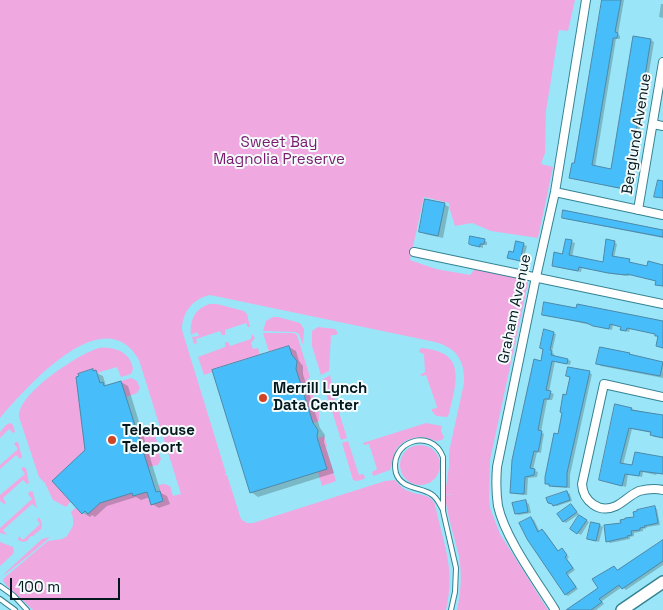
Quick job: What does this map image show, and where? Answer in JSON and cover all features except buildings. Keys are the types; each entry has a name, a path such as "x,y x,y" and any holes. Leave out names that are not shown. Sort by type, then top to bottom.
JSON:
{"main road":[{"path":"622,610 663,582"}],"street":[{"name":"Graham Avenue","path":"555,610 507,532 498,506 496,492 497,467 555,192 586,0"},
{"name":"Berglund Avenue","path":"638,210 663,62"},
{"path":"653,124 663,126"},
{"path":"555,192 663,215"},
{"path":"414,252 663,304"},
{"path":"663,397 604,384 582,482 585,496 592,504 599,508 616,506 639,491 648,489 663,490"}],"lane":[{"path":"443,510 431,494 408,486 398,477 396,458 409,442 418,440 432,443 441,452 444,462 442,483 443,510 456,568 456,592 451,610"},
{"path":"0,586 14,596 27,610"},
{"path":"0,599 14,610"}],"green space":[{"name":"Sweet Bay Magnolia Preserve","path":"0,0 575,0 568,31 559,30 546,111 545,153 541,164 553,167 538,238 491,231 472,223 455,226 449,203 424,197 410,260 436,269 470,275 474,270 502,273 517,277 528,283 490,460 489,498 490,508 500,534 548,610 457,610 461,583 460,563 445,495 453,494 445,494 449,452 464,383 463,368 458,356 454,352 435,342 210,295 193,303 189,308 182,324 182,330 226,473 225,475 227,475 241,519 247,523 253,523 385,481 395,480 406,490 427,496 435,504 449,568 449,595 446,610 33,610 5,584 3,579 48,541 62,539 67,536 73,526 71,512 76,507 82,514 86,515 100,503 132,493 133,496 142,494 141,490 145,489 152,504 163,500 158,485 164,484 170,486 173,496 181,494 139,360 124,343 106,338 86,343 66,354 27,388 0,418"},
{"path":"209,304 217,304 244,311 247,314 250,327 246,323 225,330 225,335 222,335 220,331 196,339 197,343 194,344 192,337 199,336 197,332 191,335 192,320 200,309"},
{"path":"273,317 300,323 304,329 303,345 299,334 295,332 263,331 266,321"},
{"path":"318,327 335,329 338,333 331,335 329,371 321,375 312,346 312,331"},
{"path":"263,333 294,333 297,335 310,377 308,379 319,413 319,421 313,423 296,369 297,361 292,355 289,346 269,352"},
{"path":"252,334 255,338 251,343 253,349 258,348 260,355 212,370 213,372 204,375 198,357 225,347 225,342 228,342 230,346 251,339"},
{"path":"99,348 121,351 129,358 133,369 131,374 121,377 117,367 98,374 92,369 76,377 85,450 52,481 71,501 66,507 53,500 45,483 39,477 19,417 21,408 28,397 50,376 77,358"},
{"path":"422,348 442,353 453,364 456,380 455,389 447,417 436,416 432,411 432,409 437,408 436,404 426,375 420,375 425,372 424,354 419,352"},
{"path":"330,375 335,401 332,403 329,403 322,380"},
{"path":"131,378 137,381 140,388 137,393 126,397 121,381"},
{"path":"337,406 347,438 341,440 331,408"},
{"path":"10,423 13,425 15,432 13,433 9,429 0,438 0,432"},
{"path":"426,423 442,426 443,439 437,441 417,437 403,442 396,449 390,470 373,476 372,472 377,469 369,444 364,445 363,443"},
{"path":"146,428 153,431 157,441 153,446 142,449 137,431"},
{"path":"324,436 336,481 322,486 318,472 327,469 318,438"},
{"path":"348,441 359,475 363,474 364,479 353,480 342,443"},
{"path":"18,442 22,457 20,459 16,455 0,469 0,465 18,449 14,444"},
{"path":"416,445 424,445 431,448 437,454 440,465 437,476 431,482 424,485 416,485 409,482 403,476 400,469 400,461 403,454 409,448"},
{"path":"158,451 161,459 158,465 148,467 143,452"},
{"path":"23,467 26,468 29,483 27,484 23,480 3,498 6,503 4,504 0,501 0,495 25,474 21,469"},
{"path":"30,491 33,492 37,508 32,504 3,530 7,535 0,533 0,528 32,499 28,494"},
{"path":"40,518 42,525 41,529 27,541 18,540 19,536 23,540 40,524 37,520"},
{"path":"50,537 33,552 3,576 42,539"},
{"path":"0,542 13,547 14,551 0,566"}],"place":[{"name":"Merrill Lynch Data Center","path":"263,398"},
{"name":"Telehouse Teleport","path":"112,440"}]}
